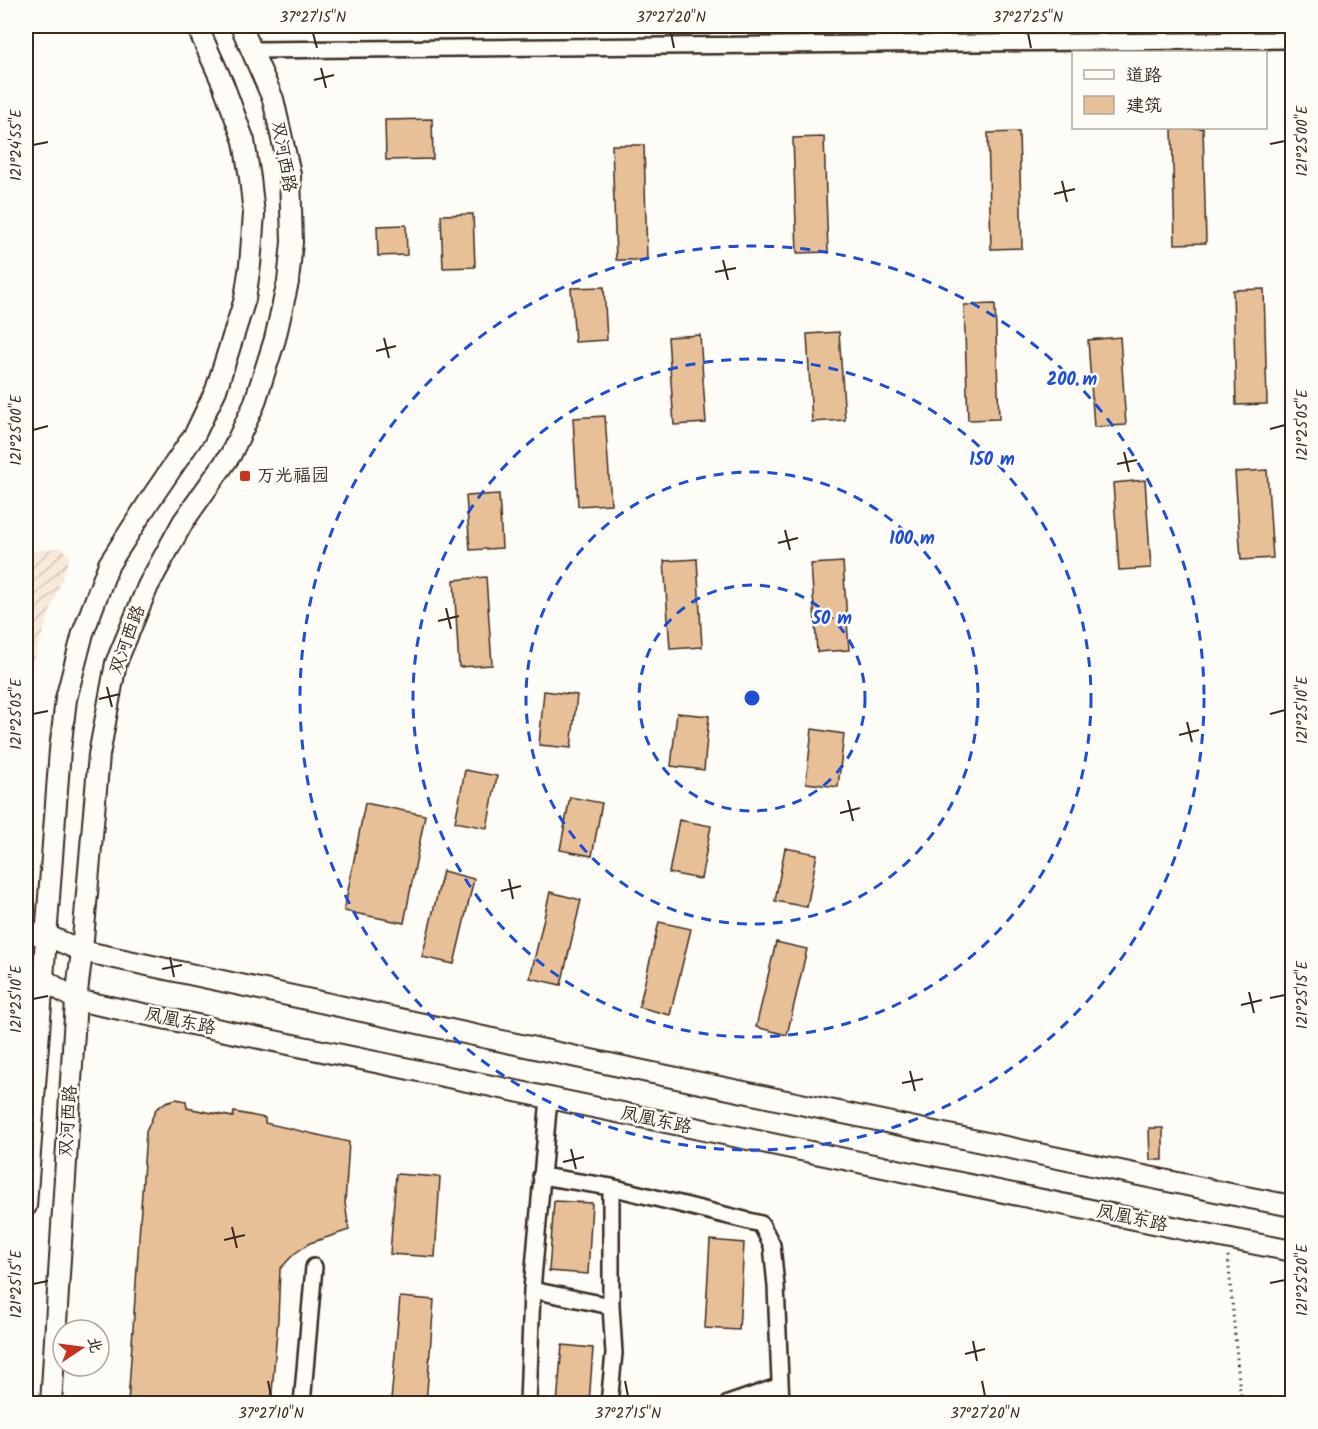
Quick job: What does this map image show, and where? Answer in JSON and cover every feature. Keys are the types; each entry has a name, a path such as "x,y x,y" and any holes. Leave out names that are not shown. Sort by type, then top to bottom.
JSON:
{"street":[{"name":"双河西路","path":"26,1206 34,978 46,935 66,699 83,633 109,564 195,434 216,390 245,299 250,265 254,214 244,141 223,84 197,26"},
{"name":"双河西路","path":"51,1404 76,1000 99,755 116,663 148,586 183,522 231,454 254,405 275,339 288,282 292,242 290,174 273,99 241,26"},
{"path":"252,50 1293,40"},
{"path":"26,933 46,935 82,951 605,1063 1293,1206"},
{"name":"凤凰东路","path":"34,978 76,1000 1293,1251"},
{"path":"528,1404 532,1290 549,1098"},
{"path":"542,1176 610,1187 761,1224 772,1245 781,1404"},
{"path":"609,1404 614,1353 611,1306 610,1187"},
{"path":"302,1404 314,1267"},
{"path":"532,1290 611,1306"},
{"path":"728,1404 780,1386"}],"path":[{"path":"1226,1238 1241,1404"}],"shaded area":[{"path":"61,547 70,556 26,680 26,553"}],"building":[{"path":"432,119 433,159 386,160 385,120"},
{"path":"1172,129 1203,129 1206,243 1175,244"},
{"path":"1019,132 1022,248 991,249 988,133"},
{"path":"824,137 828,252 797,253 793,138"},
{"path":"612,145 644,145 647,260 616,260"},
{"path":"473,214 475,267 443,268 441,215"},
{"path":"406,225 407,255 378,256 377,226"},
{"path":"604,287 607,340 575,342 571,288"},
{"path":"1264,289 1267,404 1236,405 1233,290"},
{"path":"995,304 999,419 968,420 964,305"},
{"path":"839,332 845,420 812,422 807,334"},
{"path":"700,335 706,423 674,425 668,337"},
{"path":"1120,337 1126,425 1094,427 1088,340"},
{"path":"605,416 611,504 578,506 573,418"},
{"path":"1267,470 1273,558 1241,560 1235,472"},
{"path":"1145,480 1151,568 1119,570 1113,483"},
{"path":"499,494 502,548 470,550 466,496"},
{"path":"697,559 702,647 670,649 664,561"},
{"path":"843,562 849,650 817,652 811,564"},
{"path":"486,577 492,665 459,667 454,580"},
{"path":"544,691 577,695 571,748 539,745"},
{"path":"677,713 709,716 704,770 671,766"},
{"path":"812,729 844,734 838,787 806,783"},
{"path":"465,770 497,776 487,828 455,822"},
{"path":"570,797 602,803 592,856 560,850"},
{"path":"365,803 425,815 404,923 344,911"},
{"path":"679,820 711,826 701,879 669,873"},
{"path":"785,848 817,854 807,907 775,901"},
{"path":"443,871 474,879 454,964 422,957"},
{"path":"550,892 581,900 561,985 530,978"},
{"path":"659,922 691,929 670,1015 639,1007"},
{"path":"776,942 807,949 787,1035 756,1027"},
{"path":"176,1099 186,1101 187,1108 233,1117 234,1112 265,1118 265,1123 349,1142 345,1203 349,1230 310,1243 294,1254 280,1269 271,1404 128,1404 146,1132 156,1109"},
{"path":"1149,1128 1163,1128 1163,1160 1150,1160"},
{"path":"396,1174 440,1177 435,1257 390,1254"},
{"path":"554,1201 592,1203 588,1274 549,1271"},
{"path":"710,1240 744,1243 739,1330 705,1328"},
{"path":"400,1297 434,1300 426,1404 391,1401"},
{"path":"562,1345 593,1348 589,1404 557,1404"}],"place":[{"name":"万光福园","path":"245,476"}]}
